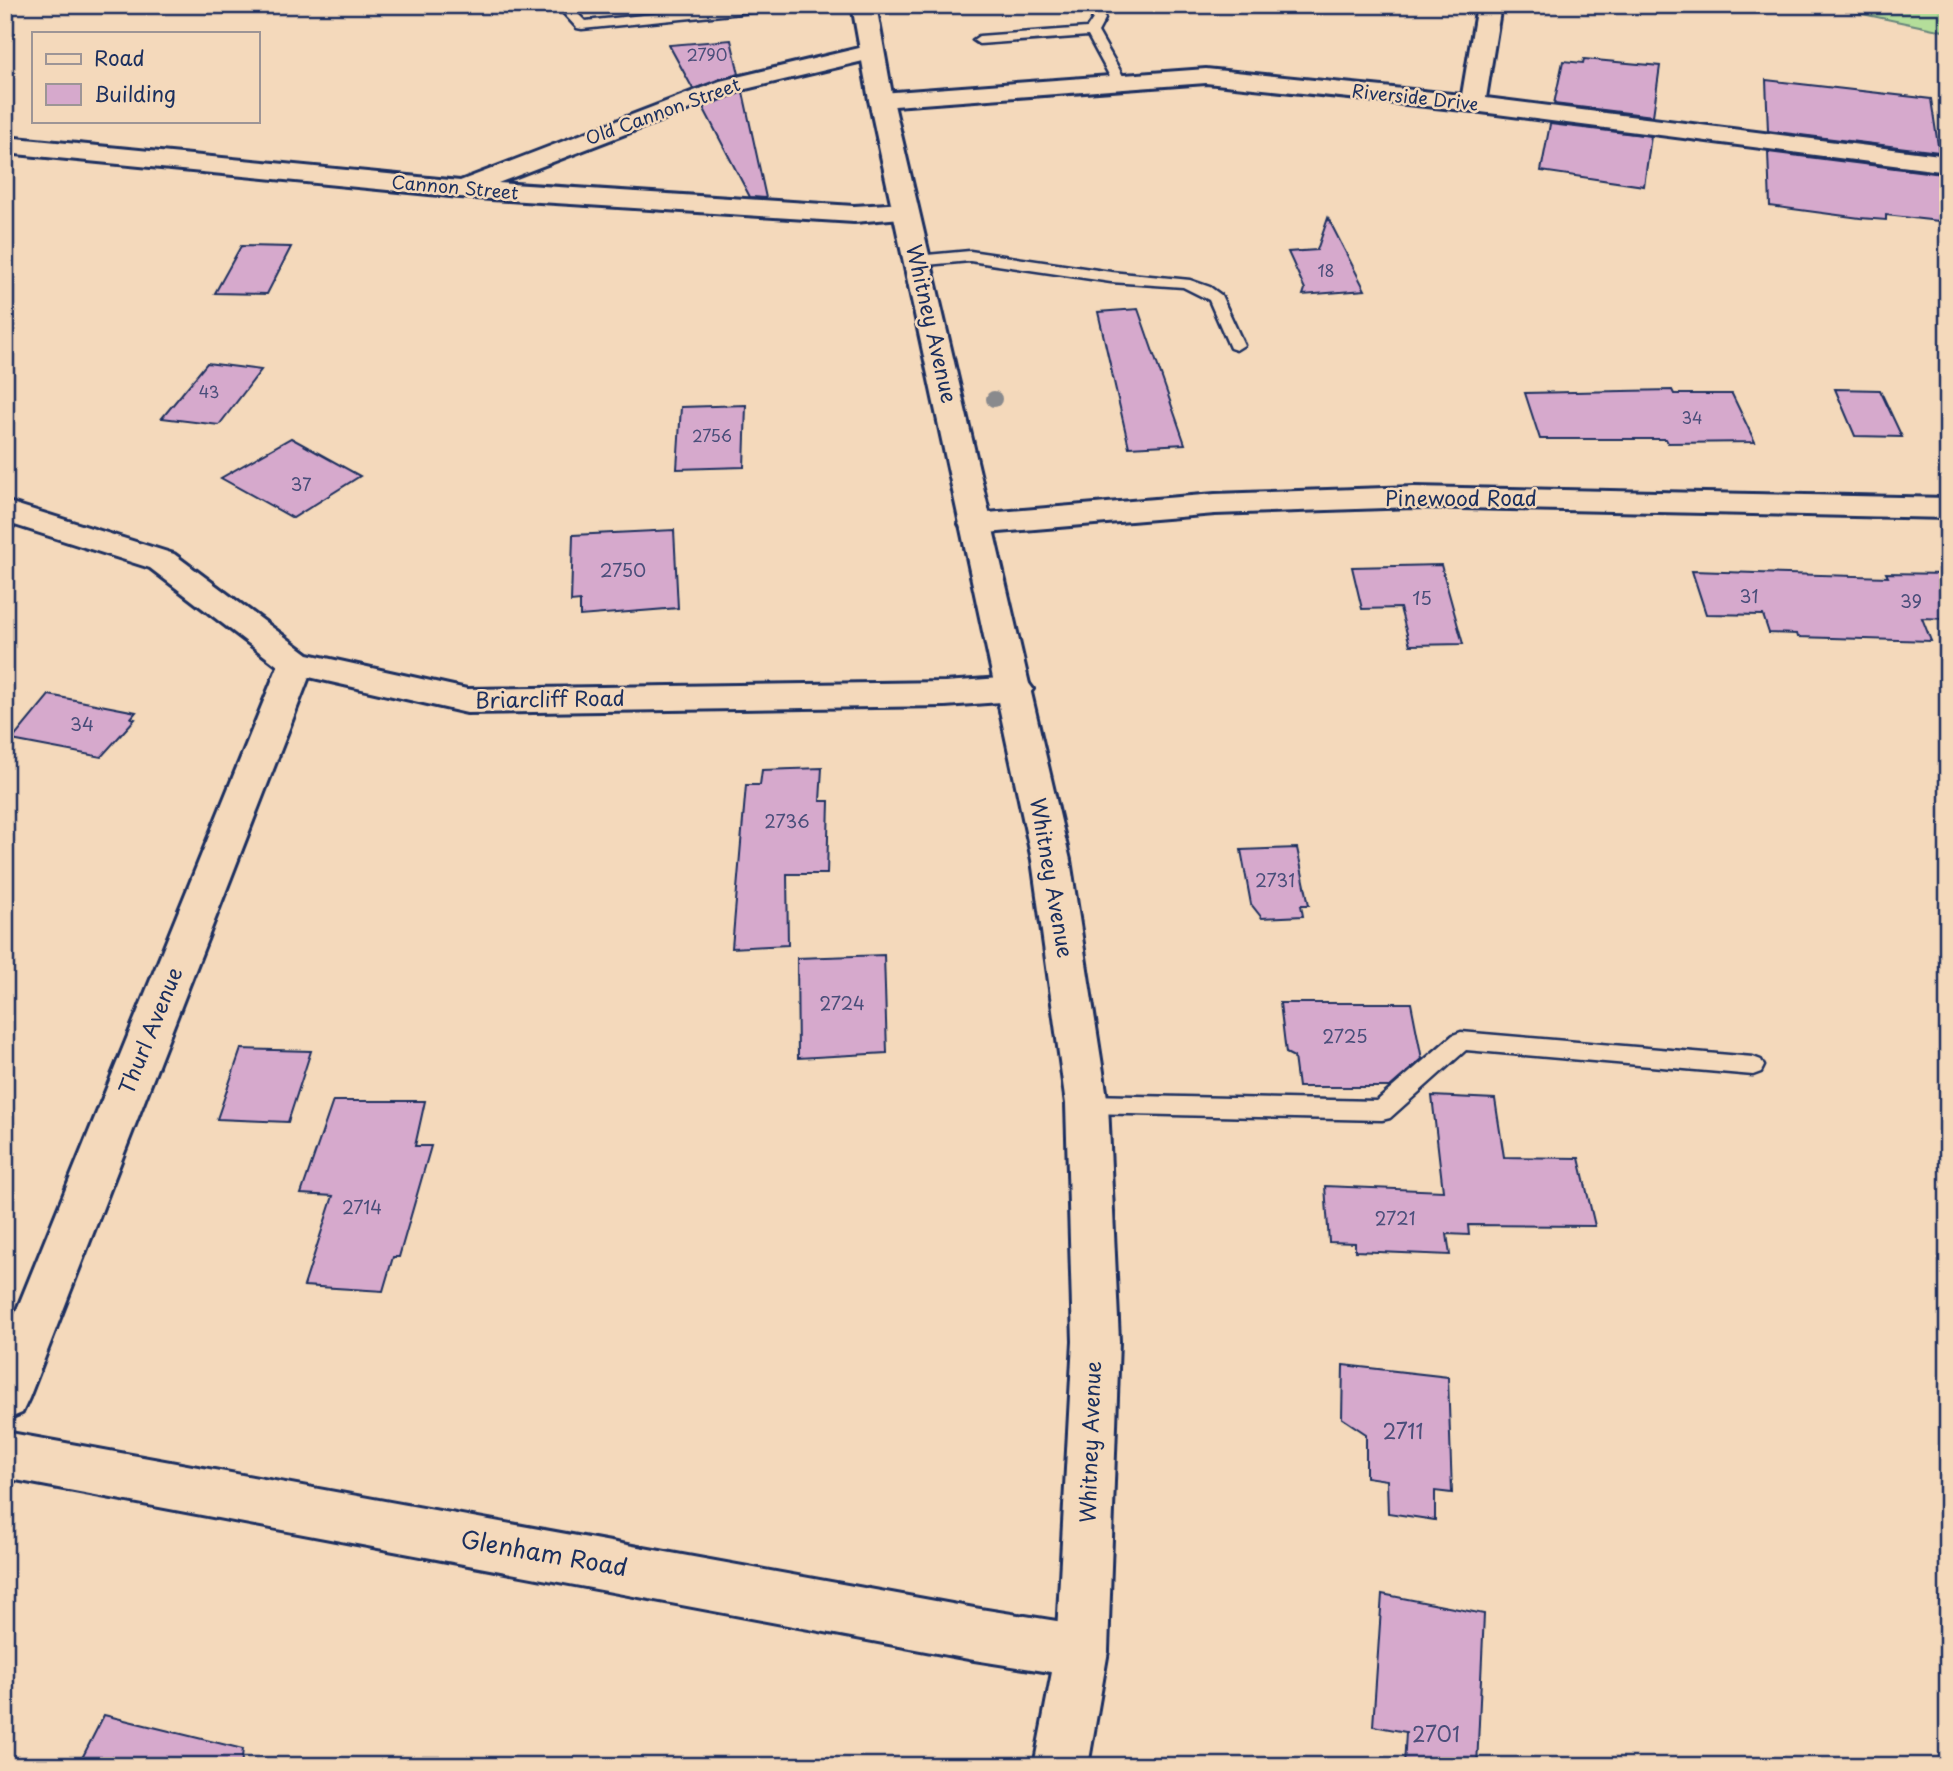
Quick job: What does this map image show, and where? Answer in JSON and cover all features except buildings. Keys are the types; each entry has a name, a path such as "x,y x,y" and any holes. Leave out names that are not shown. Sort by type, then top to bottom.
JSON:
{"street":[{"name":"Whitney Avenue","path":"864,5 905,211 1015,690 1051,860 1087,1104 1096,1341 1082,1651 1061,1766"},
{"path":"1473,104 1489,5"},
{"name":"Old Cannon Street","path":"460,189 729,86 872,52"},
{"name":"Riverside Drive","path":"881,100 1206,76 1473,104 1948,164"},
{"name":"Cannon Street","path":"5,145 460,189 854,215 905,211"},
{"name":"Pinewood Road","path":"975,524 1215,504 1414,497 1948,508"},
{"name":"Briarcliff Road","path":"5,511 162,561 297,663 467,701 945,694 1015,690"},
{"name":"Thurl Avenue","path":"5,1398 297,663"},
{"name":"Glenham Road","path":"5,1454 974,1634 1082,1651"}],"lane":[{"path":"562,5 582,25 728,8 782,5"},
{"path":"1092,32 1099,19 1093,5"},
{"path":"979,40 1092,32"},
{"path":"1092,32 1120,83"},
{"path":"916,261 970,256 1111,277 1164,279 1185,283 1205,290 1216,298 1236,345"},
{"path":"1087,1104 1382,1111 1461,1041 1754,1066"}],"green space":[{"path":"1820,5 1948,5 1948,32"}]}
